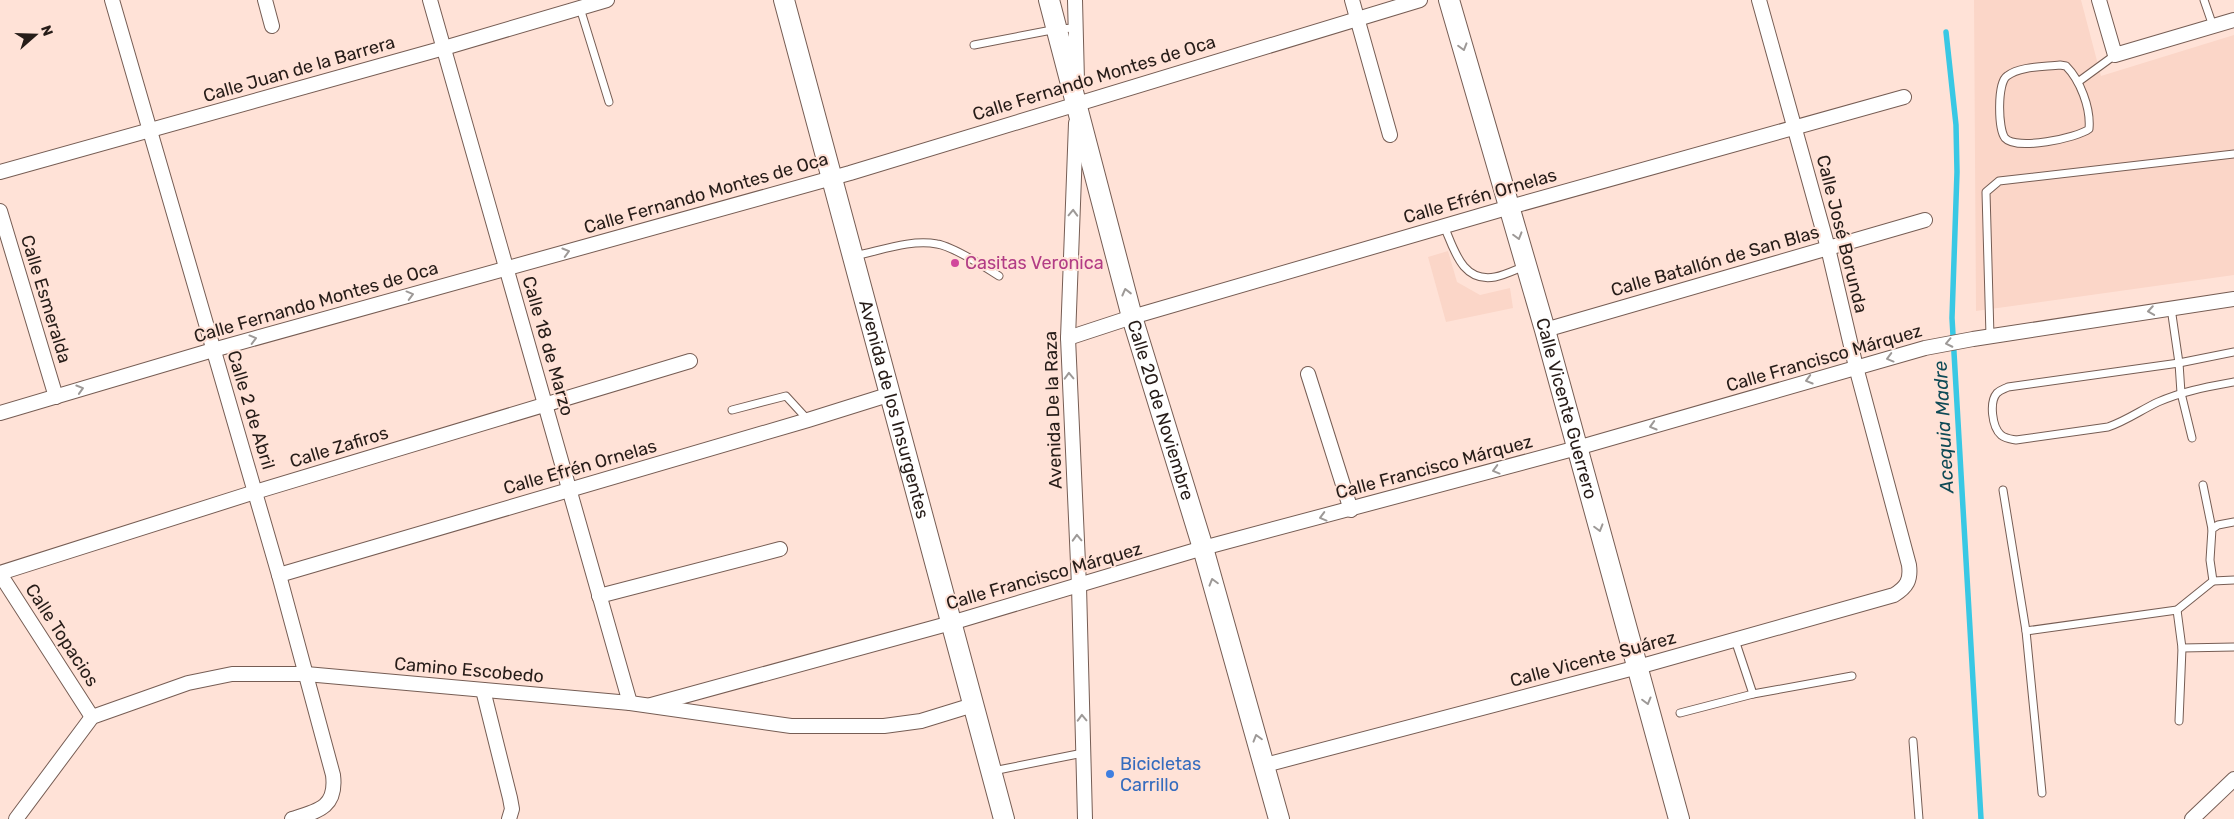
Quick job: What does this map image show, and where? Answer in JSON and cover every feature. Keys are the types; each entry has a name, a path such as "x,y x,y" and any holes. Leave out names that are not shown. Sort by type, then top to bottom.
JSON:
{"main road":[{"name":"Avenida de los Insurgentes","path":"784,0 1004,819"},
{"name":"Calle 20 de Noviembre","path":"1049,0 1066,28 1077,102 1132,317 1203,548 1280,819"},
{"name":"Calle Vicente Guerrero","path":"1449,0 1545,330 1679,819"}],"street":[{"name":"Calle 2 de Abril","path":"112,0 279,575 332,775 334,789 331,799 325,806 315,812 292,819"},
{"path":"265,0 272,26"},
{"name":"Calle 18 de Marzo","path":"430,0 630,703"},
{"name":"Calle Juan de la Barrera","path":"0,172 444,48 607,0"},
{"path":"1066,28 1075,0"},
{"path":"1352,0 1390,135"},
{"name":"Calle Fernando Montes de Oca","path":"0,413 213,350 832,177 1420,0"},
{"name":"Calle José Borunda","path":"1759,0 1828,248 1856,367 1910,565"},
{"path":"2099,0 2115,55 2234,20"},
{"name":"Calle Efrén Ornelas","path":"1068,338 1132,317 1444,226 1904,97"},
{"name":"Avenida De la Raza","path":"1077,102 1068,338 1079,586 1085,819"},
{"name":"Calle Esmeralda","path":"0,211 56,397"},
{"name":"Calle Batallón de San Blas","path":"1545,330 1925,220"},
{"name":"Calle Francisco Márquez","path":"651,705 951,623 1203,548 1577,448 1925,348 1973,338 2234,299"},
{"name":"Calle Zafiros","path":"0,574 255,492 690,361"},
{"path":"1308,374 1350,510"},
{"name":"Calle Efrén Ornelas","path":"279,575 891,394"},
{"path":"599,596 780,549"},
{"name":"Calle Vicente Suárez","path":"1265,765 1638,667 1894,595 1909,582 1910,565"},
{"name":"Calle Topacios","path":"0,574 92,717"},
{"name":"Camino Escobedo","path":"92,717 188,683 232,674 306,674 630,703 791,726 884,726 921,721 973,706"},
{"path":"482,690 510,798 512,809 509,819"},
{"path":"16,819 92,717"},
{"path":"2192,819 2234,779"}],"lane":[{"path":"2204,0 2213,26"},
{"path":"580,8 609,102"},
{"path":"974,45 1066,28"},
{"path":"2078,82 2115,55"},
{"path":"2060,65 2066,66 2078,82 2090,120 2089,129 2075,136 2028,144 2011,142 2004,137 1999,93 2001,83 2006,76 2015,72 2060,65"},
{"path":"1990,336 1986,192 1999,181 2234,154"},
{"path":"1444,226 1461,264 1473,276 1494,277 1527,266"},
{"path":"854,256 908,244 938,244 979,263 999,276"},
{"path":"2171,308 2179,363 2181,393 2192,438"},
{"path":"2234,352 2179,363 2008,387 1999,391 1992,403 1995,425 1999,434 2006,439 2016,440 2108,427 2123,422 2156,403 2181,393 2200,387 2234,382"},
{"path":"732,410 786,396 808,420"},
{"path":"2202,485 2212,529 2210,560 2213,581"},
{"path":"2003,490 2026,631 2042,793"},
{"path":"2212,529 2218,525 2234,522"},
{"path":"2026,631 2177,610 2213,581 2234,580"},
{"path":"2177,610 2182,648 2179,720"},
{"path":"1735,640 1753,694"},
{"path":"2182,648 2234,647"},
{"path":"1680,713 1753,694 1852,676"},
{"path":"1913,741 1919,819"},
{"path":"991,772 1083,753"}],"shaded area":[{"path":"1974,0 2081,0 2101,76 2234,35 2234,275 1976,311"},
{"path":"1448,251 1457,282 1480,295 1510,288 1513,308 1446,322 1428,257"}],"waterway":[{"name":"Acequia Madre","path":"1946,32 1956,125 1957,172 1952,318 1981,819"}],"place":[{"name":"Casitas Veronica","path":"955,263"},
{"name":"Bicicletas Carrillo","path":"1110,774"}]}
